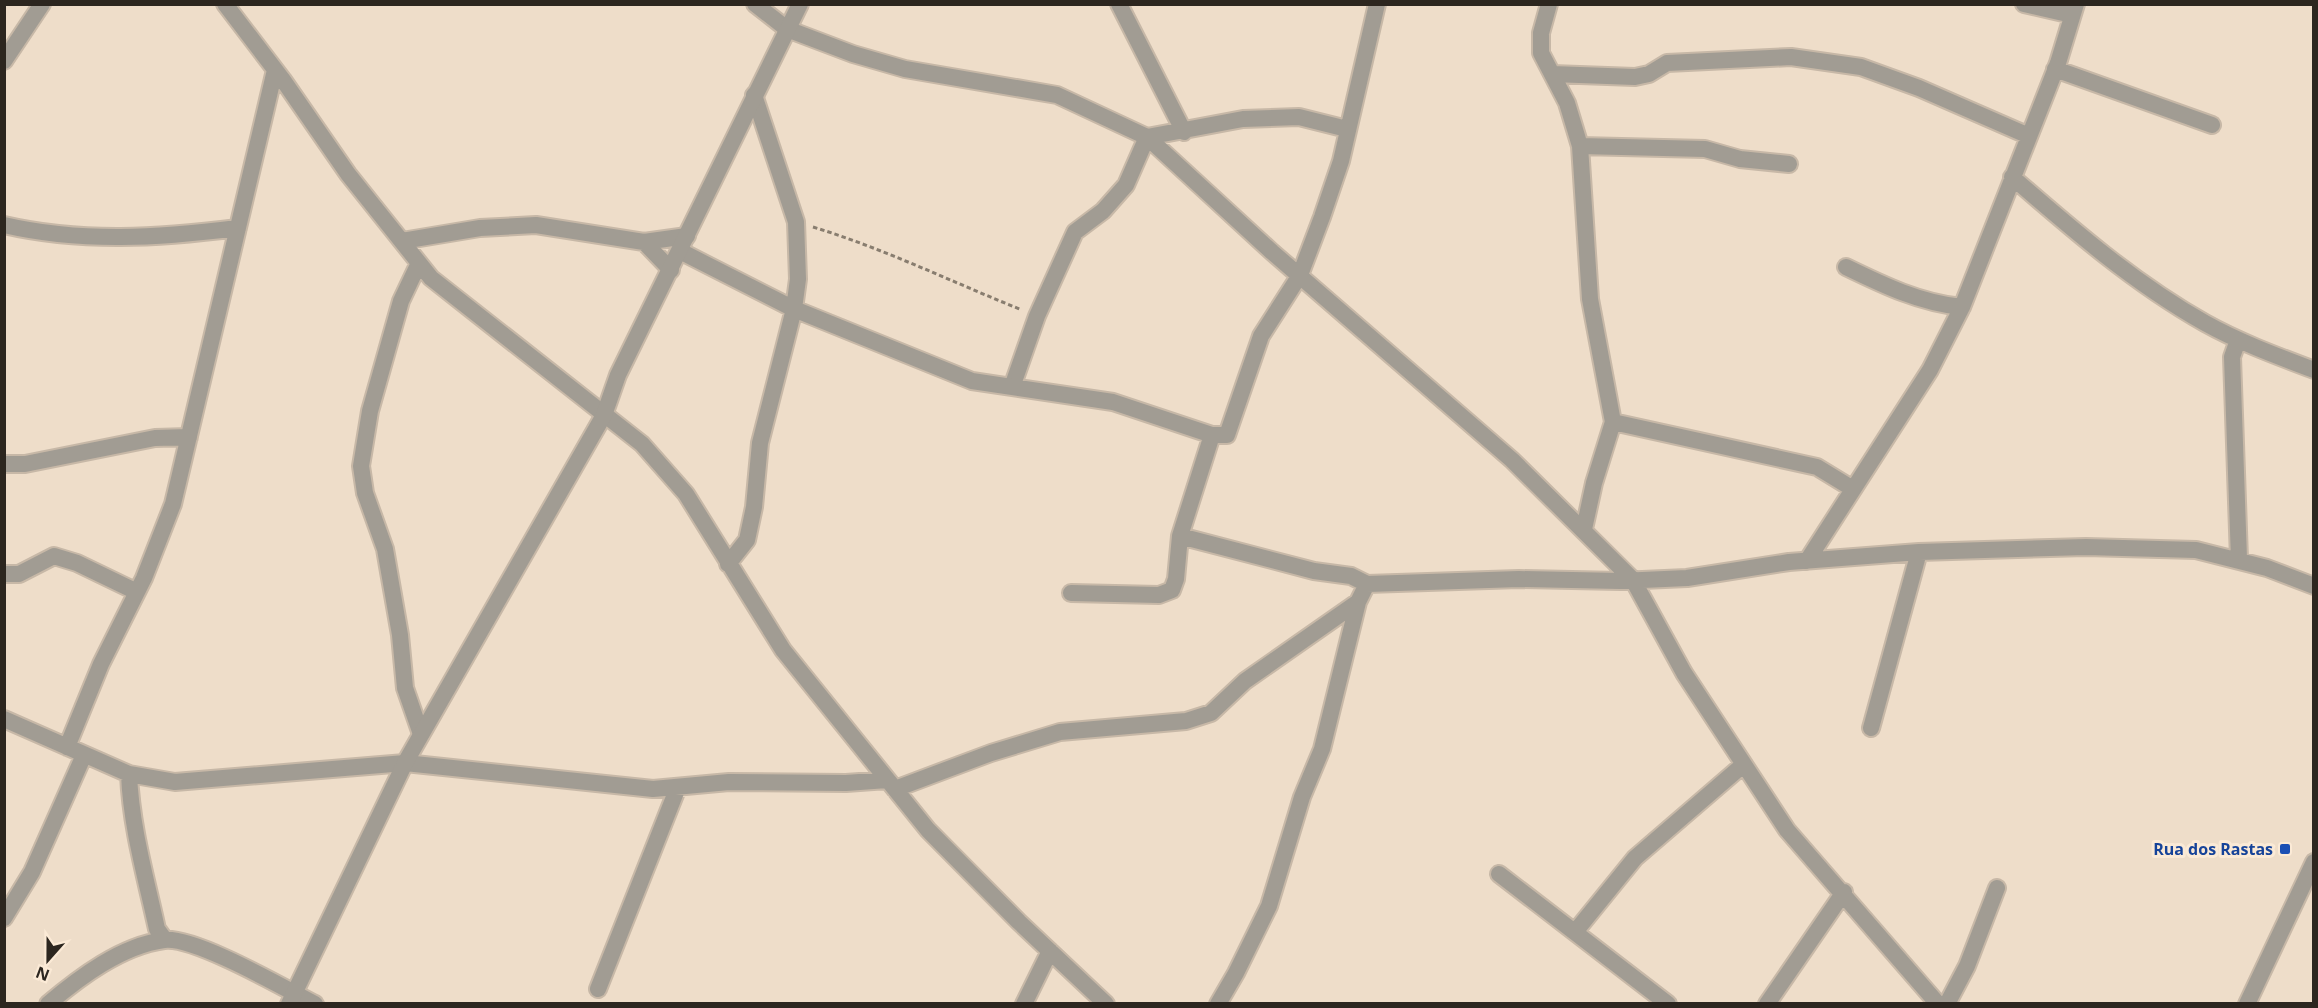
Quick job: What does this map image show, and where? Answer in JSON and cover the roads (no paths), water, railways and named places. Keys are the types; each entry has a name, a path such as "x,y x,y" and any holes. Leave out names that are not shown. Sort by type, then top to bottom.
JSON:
{"street":[{"path":"4,62 42,4"},
{"path":"225,4 275,70 348,174 431,278 642,444 686,494 783,650 928,830 1106,1004"},
{"path":"755,4 787,29 853,54 905,69 1057,95 1147,137 1299,275 1512,460 1633,580 1684,673 1787,830 1844,892 1938,1004"},
{"path":"291,998 405,763 604,415 618,375 800,4"},
{"path":"1119,4 1184,132"},
{"path":"402,241 480,228 536,225 644,242 684,244 794,309 972,381 1113,402 1212,435 1227,435 1261,336 1299,275 1341,161 1377,4"},
{"path":"1549,4 1541,33 1541,53 1567,103 1580,147 1590,299 1613,422 1594,483 1584,529"},
{"path":"1807,561 1930,370 1962,307 2029,136 2055,69 2074,10 2024,4"},
{"path":"1552,74 1635,77 1649,74 1667,63 1791,57 1861,67 1919,88 2029,136"},
{"path":"2055,69 2212,125"},
{"path":"67,747 101,664 137,592 173,504 275,70"},
{"path":"728,564 747,540 754,507 760,443 794,309 798,279 796,222 754,95"},
{"path":"1147,137 1184,132 1243,119 1299,117 1347,129"},
{"path":"1012,387 1037,316 1076,232 1103,211 1126,185 1147,137"},
{"path":"1580,147 1705,149 1740,159 1789,164"},
{"path":"2012,177 2084,240 2127,272 2205,323 2238,340 2313,370"},
{"path":"4,225 98,238 169,236 238,228"},
{"path":"644,242 671,270"},
{"path":"419,263 401,301 370,411 361,466 365,493 385,549 400,635 405,688 421,734"},
{"path":"1846,267 1891,289 1944,305 1962,307"},
{"path":"2238,340 2232,357 2240,559"},
{"path":"1613,422 1817,467 1853,489"},
{"path":"1071,593 1159,595 1172,590 1176,579 1180,536 1212,435"},
{"path":"4,464 25,464 155,438 189,436"},
{"path":"1180,536 1314,571 1351,576 1367,584 1508,579 1687,578 1807,561 1918,552 2086,547 2196,550 2240,559 2313,586"},
{"path":"1871,728 1918,552"},
{"path":"4,574 18,574 54,556 77,563 137,592"},
{"path":"1218,1004 1269,906 1302,797 1322,749 1358,602 1367,584"},
{"path":"4,718 129,774 175,782 405,763 564,782 653,789 729,782 891,784 1060,732 1186,721 1211,713 1260,669 1358,602"},
{"path":"4,918 32,872 84,755"},
{"path":"1575,933 1635,858 1743,765"},
{"path":"129,774 130,802 140,851 158,929 165,940"},
{"path":"598,989 678,787"},
{"path":"2247,1004 2313,862"},
{"path":"1499,874 1668,1004"},
{"path":"1947,1004 1967,966 1996,888"},
{"path":"1767,1004 1844,892"},
{"path":"48,1004 87,973 142,946 165,940 195,945 291,998 315,1004"},
{"path":"1024,1004 1050,951"}],"place":[{"name":"Rua dos Rastas","path":"2285,849"}]}
